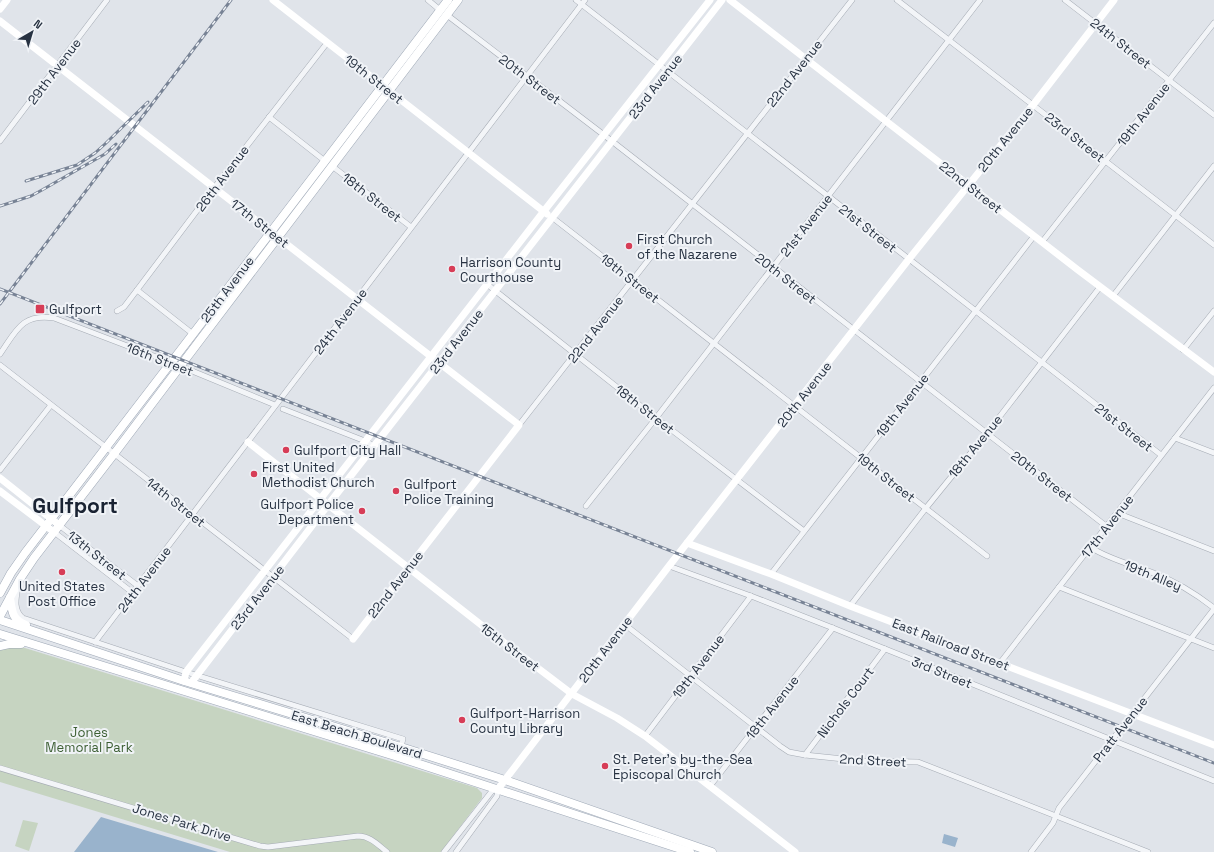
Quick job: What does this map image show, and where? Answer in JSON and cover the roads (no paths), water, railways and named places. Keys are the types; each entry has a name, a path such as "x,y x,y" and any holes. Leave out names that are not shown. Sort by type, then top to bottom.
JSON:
{"main road":[{"name":"25th Avenue","path":"443,13 448,0"},
{"name":"25th Avenue","path":"0,616 20,579 34,558 180,366 274,235 443,13 458,0"},
{"name":"25th Avenue","path":"8,579 49,522 193,334 274,235"},
{"path":"0,587 8,579"},
{"path":"0,593 8,579"},
{"path":"10,598 13,614 18,622 122,658 133,665"},
{"name":"East Beach Boulevard","path":"0,620 133,665 505,780 712,852"},
{"name":"East Beach Boulevard","path":"0,634 398,757 690,852"},
{"path":"0,646 9,644 30,644"}],"street":[{"path":"0,9 7,0"},
{"name":"29th Avenue","path":"1,138 107,0"},
{"name":"19th Street","path":"273,0 987,556"},
{"name":"20th Street","path":"428,0 612,141 1106,526"},
{"name":"21st Street","path":"576,0 583,2 659,64 1161,456"},
{"name":"23rd Avenue","path":"710,0 320,498 186,672 188,682 197,676 328,504 722,0"},
{"name":"22nd Street","path":"730,0 1100,287 1214,372"},
{"name":"22nd Avenue","path":"353,639 852,0"},
{"name":"23rd Street","path":"898,0 1214,245"},
{"name":"21st Avenue","path":"586,506 980,0"},
{"name":"24th Street","path":"1065,0 1214,115"},
{"name":"20th Avenue","path":"444,852 492,792 498,789 669,566 688,544 909,259 1033,105 1114,0"},
{"name":"24th Avenue","path":"95,642 583,2"},
{"name":"17th Street","path":"0,22 519,426"},
{"name":"19th Avenue","path":"1042,242 1214,23"},
{"name":"26th Avenue","path":"117,311 124,307 327,43"},
{"name":"18th Street","path":"269,117 411,227"},
{"path":"1113,296 1214,166"},
{"name":"19th Avenue","path":"771,574 1034,236"},
{"name":"18th Street","path":"488,285 656,418 804,531"},
{"name":"18th Avenue","path":"850,606 1100,287"},
{"path":"137,290 193,334"},
{"path":"1183,350 1214,311"},
{"name":"16th Street","path":"0,354 24,322 42,316 54,318 180,366 275,406"},
{"name":"14th Street","path":"0,365 353,639"},
{"name":"17th Avenue","path":"1000,663 1214,388"},
{"path":"0,470 51,405"},
{"path":"283,409 365,441 374,446"},
{"name":"21st Street","path":"1175,438 1214,453"},
{"name":"15th Street","path":"248,442 572,694 617,718 645,736 795,852"},
{"name":"13th Street","path":"0,478 57,529 133,593"},
{"name":"13th Street","path":"0,491 49,522"},
{"path":"1118,513 1214,551"},
{"name":"13th Street","path":"57,529 138,586"},
{"path":"286,543 291,554"},
{"name":"East Railroad Street","path":"688,544 771,574 850,606 1214,745"},
{"name":"19th Alley","path":"1090,547 1106,556 1162,577 1186,589 1214,608"},
{"name":"3rd Street","path":"669,566 833,628 1214,782"},
{"path":"20,579 15,605 19,615 29,621 197,676 403,739 398,757"},
{"path":"1059,587 1214,648"},
{"name":"19th Avenue","path":"645,736 751,596"},
{"name":"Pratt Avenue","path":"1031,852 1053,823 1059,808 1214,608"},
{"name":"2nd Street","path":"624,624 789,752 863,761 918,762 1148,852"},
{"name":"18th Avenue","path":"710,786 833,628"},
{"name":"Nichols Court","path":"804,755 885,650"},
{"name":"Jones Park Drive","path":"0,768 260,846 268,847 364,836 387,852"},
{"name":"20th Avenue","path":"456,852 497,796 498,789"},
{"name":"15th Street","path":"779,840 784,852"}],"water":[{"path":"101,817 218,852 74,852"},
{"path":"944,834 958,838 955,847 942,843"}],"railway":[{"path":"0,304 231,0"},
{"path":"26,181 77,165 95,153 148,102"},
{"path":"0,206 31,196 105,154 116,144"},
{"path":"0,289 1214,763"}],"place":[{"name":"First Church of the Nazarene","path":"629,246"},
{"name":"Harrison County Courthouse","path":"452,269"},
{"name":"Gulfport","path":"40,309"},
{"name":"Gulfport City Hall","path":"286,450"},
{"name":"First United Methodist Church","path":"254,474"},
{"name":"Gulfport Police Training","path":"396,491"},
{"name":"Gulfport Police Department","path":"362,511"},
{"name":"United States Post Office","path":"62,572"},
{"name":"Gulfport-Harrison County Library","path":"462,720"},
{"name":"St. Peter's by-the-Sea Episcopal Church","path":"605,766"}],"district":[{"name":"Gulfport","path":"75,506"}],"park label":[{"name":"Jones Memorial Park","path":"89,740"}]}
